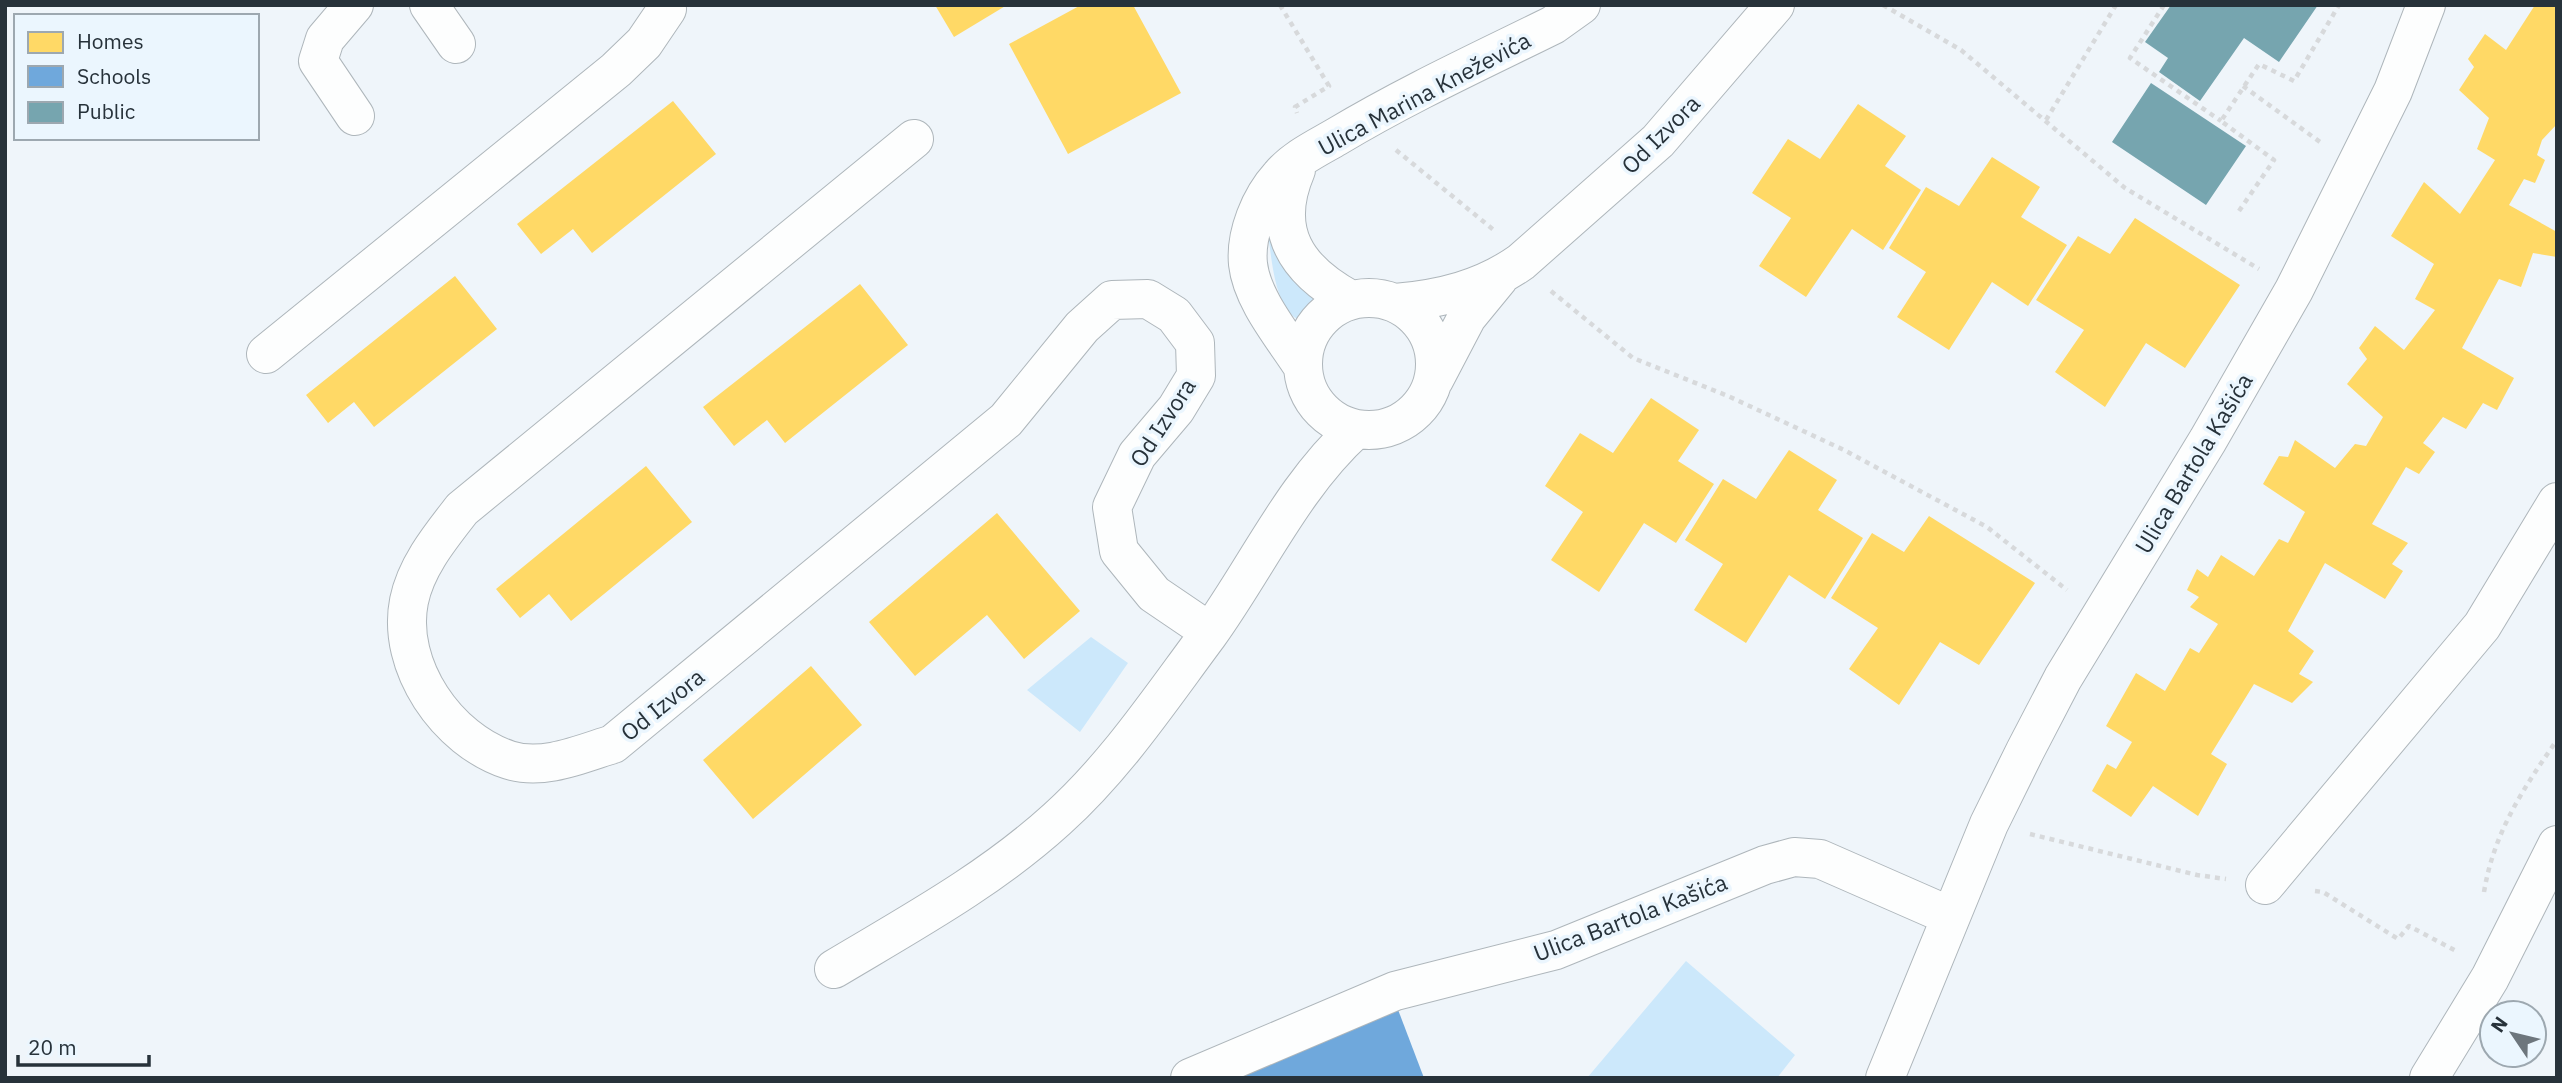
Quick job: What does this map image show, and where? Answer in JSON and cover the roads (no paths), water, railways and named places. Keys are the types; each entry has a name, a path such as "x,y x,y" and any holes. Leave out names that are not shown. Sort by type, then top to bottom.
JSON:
{"street":[{"path":"354,5 325,39 318,61 355,117"},
{"path":"429,5 456,44"},
{"name":"Ulica Marina Kneževića","path":"1305,378 1259,297 1248,264 1252,227 1265,195 1301,140 1400,101 1553,25 1581,5"},
{"name":"Od Izvora","path":"1432,384 1467,317 1500,277 1521,262 1658,141 1775,5"},
{"name":"Ulica Bartola Kašića","path":"1885,1078 1989,824 2063,678 2294,290 2393,91 2426,5"},
{"path":"266,354 616,70 643,43 671,6"},
{"name":"Od Izvora","path":"914,139 462,509 430,551 409,601 408,651 434,704 471,740 510,761 554,763 612,744 1006,420 1082,327 1112,300 1148,299 1174,315 1195,343 1196,376 1176,409 1138,456 1112,507 1119,551 1154,594 1210,632"},
{"name":"Ulica Marina Kneževića","path":"1301,140 1284,209 1286,230 1309,270 1327,287 1351,300"},
{"name":"Od Izvora","path":"1395,303 1431,300 1500,277"},
{"path":"1300,494 1314,423 1305,378 1306,345 1315,325 1331,310 1351,300 1373,298 1395,303 1412,313 1429,336 1435,364 1432,384 1424,401 1403,420 1376,430 1356,429 1336,422 1319,408 1305,378"},
{"path":"834,970 975,885 1057,819 1111,762 1210,632 1300,494 1321,466 1356,429"},
{"path":"2265,885 2482,626 2557,502"},
{"path":"2429,1078 2490,978 2557,845"},
{"name":"Ulica Bartola Kašića","path":"1191,1078 1395,990 1556,950 1765,864 1794,857 1820,859 1950,916"}]}
